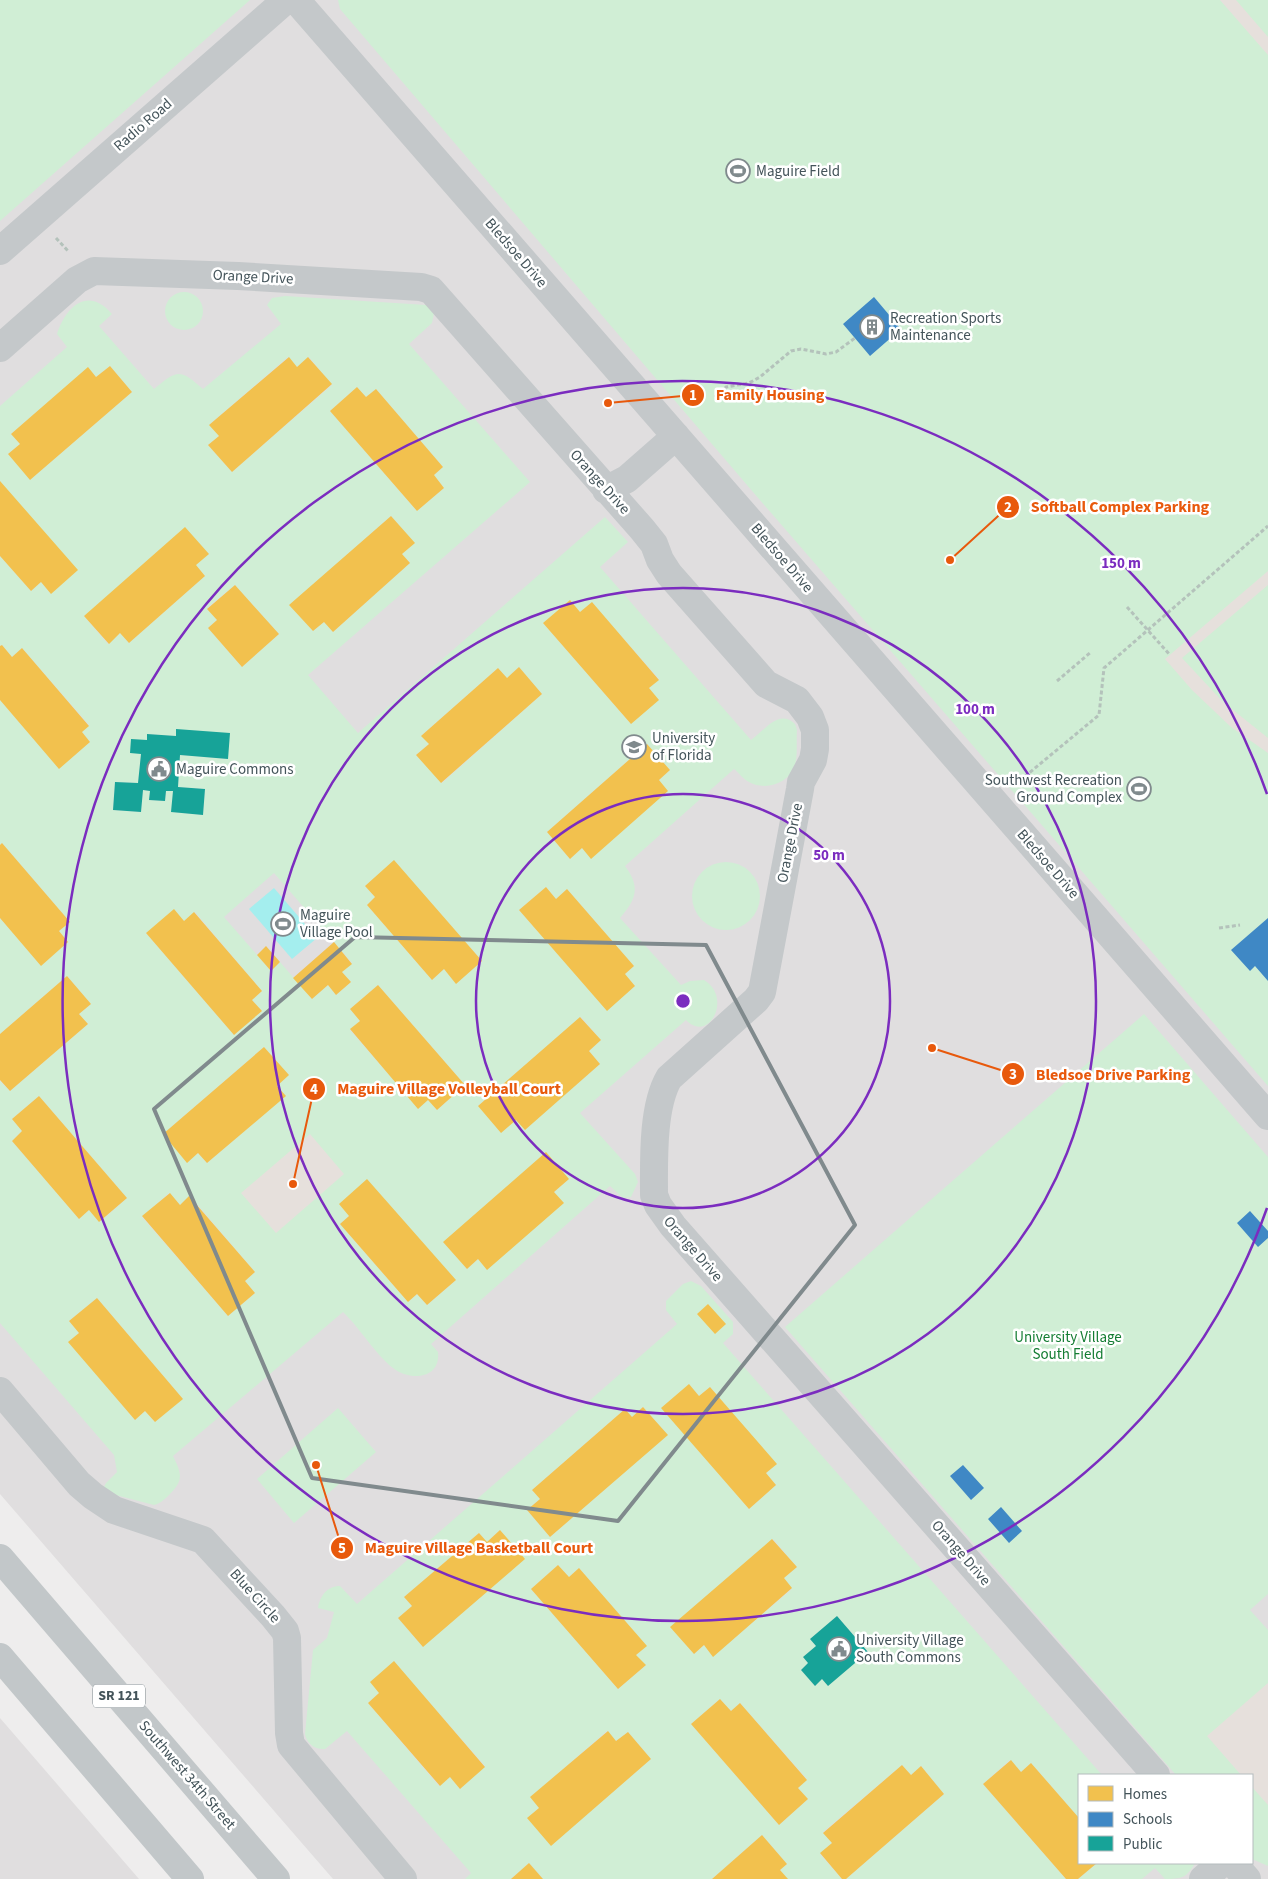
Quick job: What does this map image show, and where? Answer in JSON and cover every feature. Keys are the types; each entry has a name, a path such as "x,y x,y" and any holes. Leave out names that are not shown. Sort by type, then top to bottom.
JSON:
{"main road":[{"name":"Southwest 34th Street","path":"0,1558 276,1879"},
{"path":"0,1657 186,1878"}],"street":[{"name":"Radio Road","path":"0,251 286,0"},
{"name":"Bledsoe Drive","path":"296,0 1268,1116"},
{"name":"Orange Drive","path":"0,348 77,280 94,271 238,276 421,287 431,290 654,544 660,560 669,574 766,684 796,700 810,717 816,737 813,760 800,789 762,992 756,1000 669,1078 663,1088 658,1110 654,1195 658,1206 697,1254 1155,1774"},
{"path":"606,490 628,479 676,436"},
{"name":"Blue Circle","path":"0,1391 79,1484 93,1496 114,1510 203,1540 273,1616 284,1630 287,1638 288,1733 292,1745 403,1879"},
{"path":"1203,1879 1221,1864"},
{"path":"1234,1864 1247,1879"}],"path":[{"path":"715,397 726,387 749,383 760,377 791,351 801,350 826,354 836,352 855,338"},
{"path":"1022,790 1017,783 1099,715 1104,668 1268,526"},
{"path":"1127,607 1170,655"},
{"path":"1058,681 1091,652"},
{"path":"1219,928 1240,924"}],"highlighted area":[{"path":"355,937 706,945 855,1225 618,1521 312,1478 154,1109"}],"shaded area":[{"name":"University of Florida","path":"0,0 1268,0 1268,1879 333,1879 0,1494"},
{"path":"0,1718 139,1879 0,1879"}],"green space":[{"path":"0,0 250,0 0,221"},
{"name":"Southwest Recreation Ground Complex","path":"338,0 1268,0 1268,1086 753,492 340,9"},
{"path":"184,292 198,297 203,311 198,325 184,330 170,325 165,311 170,297"},
{"path":"285,296 426,305 434,313 432,323 409,344 530,482 308,675 358,733 605,517 628,542 600,567 751,740 777,720 783,718 795,724 797,730 796,757 795,765 788,777 769,786 755,785 734,769 625,866 635,887 633,899 620,918 681,985 690,981 704,980 717,997 717,1006 709,1022 703,1026 695,1026 686,1020 580,1113 635,1174 638,1182 631,1197 623,1198 610,1186 431,1344 438,1352 438,1361 429,1373 415,1376 407,1375 393,1368 380,1356 343,1312 173,1456 180,1473 179,1481 173,1491 160,1503 154,1505 108,1493 103,1489 117,1472 114,1455 0,1323 0,1081 10,1091 88,1024 79,1014 91,1004 67,976 0,1034 0,918 41,965 68,942 59,931 70,922 2,843 0,845 0,700 59,768 90,742 82,732 89,725 22,648 12,657 2,645 0,646 0,556 31,591 41,582 51,594 0,481 0,406 67,347 57,334 66,315 79,303 95,301 112,314 99,326 154,389 174,375 179,374 189,378 203,389 281,324 267,305 272,298","holes":["288,357 297,367 309,357 332,385 232,472 208,445 219,436 210,424","110,366 132,392 31,479 8,454 20,444 11,434 88,368 96,377","357,387 366,397 376,389 443,467 434,475 444,488 417,511 330,411","391,516 414,543 402,554 410,563 333,632 324,622 313,631 290,605","196,565 205,576 129,643 120,633 108,644 84,616","235,585 279,634 242,667 208,628 217,620 207,608","570,601 580,612 592,603 659,679 649,688 631,724 544,624","519,667 542,694 442,783 416,755 429,744 422,735 498,668 507,678","176,729 228,759 180,755 178,787 205,789 203,815 172,812 173,791 166,791 165,801 149,800 150,791 143,790 141,812 113,810 115,782 138,783 141,754 147,740 147,734 176,736","647,744 670,770 659,780 591,858 582,848 570,859 547,832","394,861 482,961 456,983 444,969 432,980 367,905 375,897 365,886","274,873 352,963 342,972 351,982 336,995 328,985 312,999 280,962 271,971 224,917","546,887 556,899 567,889 634,966 625,974 635,986 607,1010 519,910","195,912 262,991 252,1000 262,1011 234,1035 146,933 184,921","378,985 465,1085 437,1110 428,1100 418,1108 350,1030 360,1021 350,1009","581,1017 601,1040 589,1051 600,1064 525,1129 516,1120 478,1106","264,1047 288,1075 277,1086 285,1096 207,1163 198,1153 187,1162 163,1134","39,1096 127,1198 100,1222 89,1210 79,1219 12,1141 22,1131 12,1119","546,1153 569,1179 554,1192 563,1203 487,1269 478,1259 467,1269 444,1242","169,1193 180,1205 190,1196 255,1272 245,1281 255,1293 228,1316 142,1217","349,1216 455,1280 427,1305 417,1294 408,1302 340,1224","97,1298 182,1398 155,1422 145,1411 135,1420 69,1342 79,1333 69,1321"]},
{"path":"733,862 745,868 754,877 760,889 758,909 750,920 733,930 719,930 702,920 694,909 692,889 702,872 713,864"},
{"name":"University Village South Field","path":"1144,1014 1268,1157 1268,1594 1250,1610 1268,1630 1268,1866 1253,1859 1253,1774 1175,1774 785,1327"},
{"path":"691,1281 701,1286 733,1322 733,1334 723,1343 1101,1774 1078,1774 1078,1817 1031,1763 1021,1772 1010,1760 983,1784 1066,1879 846,1879 944,1794 921,1766 911,1775 902,1765 823,1832 832,1843 820,1854 842,1879 787,1879 780,1870 787,1864 762,1835 712,1879 543,1879 529,1863 511,1879 465,1879 471,1873 347,1731 325,1749 315,1747 308,1741 305,1734 313,1650 327,1638 334,1612 318,1608 325,1592 335,1586 340,1586 357,1604 677,1324 666,1310 666,1301 683,1284","holes":["689,1385 699,1396 710,1387 776,1464 766,1473 776,1485 749,1509 662,1408","643,1407 667,1435 550,1537 527,1510 540,1499 532,1490 625,1409 632,1417","500,1530 423,1647 398,1618 412,1606 404,1597 479,1533 487,1542","773,1539 797,1567 784,1578 792,1589 713,1656 704,1645 694,1654 671,1627","558,1565 569,1577 579,1568 646,1646 636,1655 645,1666 618,1689 531,1589","837,1616 868,1651 828,1686 822,1679 815,1686 801,1670 808,1663 803,1657 816,1646 810,1639","394,1662 485,1766 460,1789 450,1777 439,1786 368,1703 379,1693","720,1699 731,1711 740,1703 807,1779 798,1788 808,1799 779,1825 691,1724","607,1731 616,1741 628,1732 651,1759 551,1845 528,1818 539,1808 531,1797"]},
{"path":"338,1408 376,1452 294,1523 257,1479"},
{"path":"1096,1864 1194,1864 1186,1875 1175,1879 1165,1879 1155,1868 1142,1879 1078,1879"}],"sand":[{"path":"1220,0 1236,0 1268,37 1268,55"},
{"path":"1268,571 1268,585 1182,658 1223,702 1268,738 1268,753 1231,727 1192,690 1165,659"},
{"path":"310,1134 344,1174 276,1233 241,1193"},
{"path":"1268,1683 1268,1805 1253,1788 1253,1774 1240,1774 1207,1736"}],"water":[{"name":"Maguire Village Pool","path":"274,888 317,938 292,959 249,909"}],"building: Homes":[{"path":"289,357 297,367 308,357 332,384 232,472 208,445 219,436 209,425"},
{"path":"110,366 132,392 30,480 8,454 20,444 11,434 88,367 96,377"},
{"path":"357,387 366,397 376,389 443,467 434,475 444,488 417,511 330,411"},
{"path":"0,481 78,570 51,594 41,582 31,591 0,556"},
{"path":"391,516 415,543 402,554 410,563 333,632 324,622 313,631 289,605"},
{"path":"185,527 209,554 196,565 205,576 129,643 120,633 109,644 84,616"},
{"path":"235,585 279,634 242,667 208,628 217,620 207,609"},
{"path":"570,600 580,612 592,602 659,680 649,688 659,700 631,724 543,623"},
{"path":"2,645 12,657 22,648 89,726 82,732 90,742 59,769 0,700 0,646"},
{"path":"519,667 542,694 441,783 416,755 429,744 421,736 498,668 507,678"},
{"path":"647,744 670,770 659,780 668,791 591,859 582,848 570,859 547,832"},
{"path":"2,843 70,922 59,931 68,942 41,966 0,918 0,845"},
{"path":"394,860 482,961 456,984 444,969 432,980 367,905 375,897 365,886"},
{"path":"546,887 556,899 567,889 634,966 625,974 635,986 607,1011 519,910"},
{"path":"174,909 184,921 194,912 262,991 252,1000 262,1011 234,1035 146,933"},
{"path":"334,942 352,964 342,972 351,982 336,995 328,985 312,999 293,978"},
{"path":"266,946 280,962 271,971 257,955"},
{"path":"67,976 91,1004 79,1014 88,1024 10,1091 0,1080 0,1034"},
{"path":"378,985 465,1085 437,1110 428,1100 418,1109 350,1029 360,1021 350,1009"},
{"path":"580,1017 601,1040 589,1051 600,1064 525,1130 516,1120 501,1133 478,1106"},
{"path":"264,1047 289,1075 277,1086 286,1096 207,1163 198,1153 187,1163 163,1134"},
{"path":"39,1096 127,1198 99,1222 89,1210 79,1219 12,1141 22,1131 12,1119"},
{"path":"546,1152 569,1179 554,1192 564,1203 487,1270 478,1259 467,1269 443,1242"},
{"path":"367,1179 456,1280 427,1305 417,1294 408,1302 340,1224 349,1216 339,1204"},
{"path":"170,1193 180,1205 189,1196 255,1272 245,1281 255,1293 228,1316 142,1216"},
{"path":"97,1298 183,1399 155,1422 145,1411 135,1420 68,1342 79,1333 69,1321"},
{"path":"708,1304 726,1324 715,1334 697,1314"},
{"path":"689,1384 699,1396 710,1387 777,1464 766,1473 776,1485 749,1509 661,1408"},
{"path":"643,1407 668,1435 550,1537 527,1510 540,1499 532,1490 625,1409 632,1417"},
{"path":"500,1530 525,1559 423,1647 398,1618 412,1606 404,1597 479,1533 487,1542"},
{"path":"772,1539 797,1567 784,1578 792,1588 713,1657 704,1645 694,1654 670,1627"},
{"path":"558,1565 569,1577 579,1568 647,1646 636,1655 646,1665 618,1689 531,1589"},
{"path":"394,1661 485,1767 460,1789 450,1777 440,1786 368,1703 379,1693 370,1682"},
{"path":"720,1699 731,1711 740,1703 807,1780 798,1788 808,1799 779,1825 691,1724"},
{"path":"608,1731 616,1741 628,1732 651,1759 551,1846 527,1818 539,1808 530,1797"},
{"path":"1011,1760 1021,1772 1031,1763 1078,1817 1078,1864 1096,1864 1078,1879 1066,1879 983,1784"},
{"path":"902,1765 911,1775 921,1766 944,1794 846,1879 842,1879 820,1853 832,1843 823,1833"},
{"path":"762,1835 787,1864 780,1870 788,1879 712,1879"},
{"path":"529,1863 543,1879 511,1879"}],"building: Schools":[{"name":"Recreation Sports Maintenance","path":"874,297 901,329 870,356 843,324"},
{"path":"1268,918 1268,981 1255,966 1250,971 1231,950"},
{"path":"1250,1211 1268,1231 1268,1238 1258,1247 1237,1223"},
{"path":"963,1465 984,1488 971,1500 950,1476"},
{"path":"1001,1507 1022,1531 1009,1543 988,1519"}],"building: Public":[{"name":"Maguire Commons","path":"176,729 230,733 228,759 180,755 178,787 205,789 203,815 171,812 173,791 166,791 165,801 149,800 150,791 143,790 141,812 113,810 115,782 138,783 141,754 130,753 131,739 147,740 147,734 176,736"},
{"name":"University Village South Commons","path":"837,1616 868,1652 828,1686 822,1679 815,1686 801,1670 808,1663 803,1657 816,1646 810,1639"}],"place":[{"name":"Maguire Field","path":"738,171"},
{"name":"Recreation Sports Maintenance","path":"872,327"},
{"name":"Family Housing","path":"608,403"},
{"name":"Softball Complex Parking","path":"950,560"},
{"name":"University of Florida","path":"634,747"},
{"name":"Maguire Commons","path":"159,769"},
{"name":"Southwest Recreation Ground Complex","path":"1139,789"},
{"name":"Maguire Village Pool","path":"283,924"},
{"name":"Bledsoe Drive Parking","path":"932,1048"},
{"name":"Maguire Village Volleyball Court","path":"293,1184"},
{"name":"Maguire Village Basketball Court","path":"316,1465"},
{"name":"University Village South Commons","path":"839,1649"}]}
